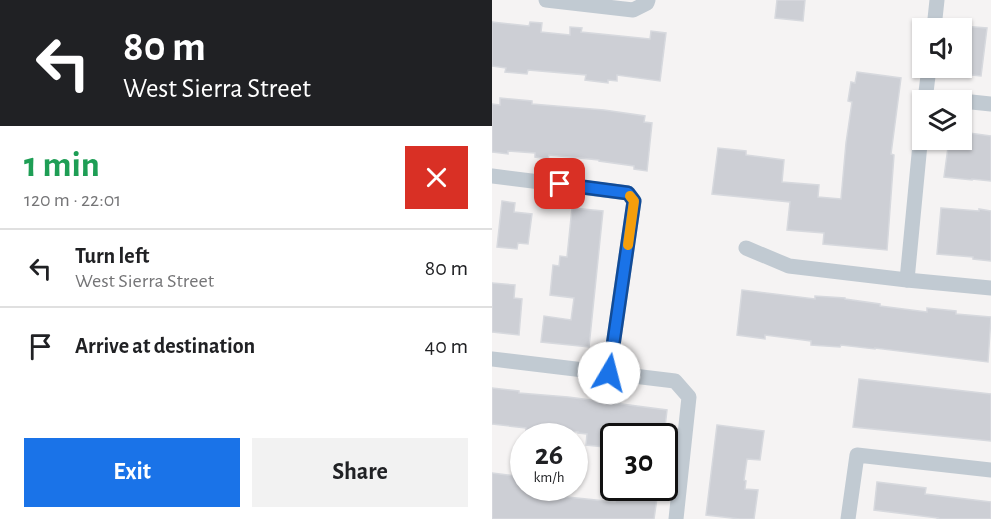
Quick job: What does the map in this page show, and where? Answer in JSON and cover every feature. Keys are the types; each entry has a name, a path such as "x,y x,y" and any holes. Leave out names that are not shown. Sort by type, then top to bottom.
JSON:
{"street":[{"path":"546,0 633,10 648,1"},
{"path":"935,18 937,0"},
{"path":"972,102 991,104"},
{"path":"907,280 919,150"},
{"path":"492,176 628,193 634,201 609,373"},
{"path":"746,248 789,266 991,288"},
{"path":"492,359 675,381 688,397 676,519"},
{"path":"848,519 857,455 991,470"}],"building":[{"path":"777,0 805,0 803,21 775,18"},
{"path":"492,22 529,26 530,22 542,23 541,32 570,35 570,27 582,28 581,32 650,39 651,31 666,33 660,81 617,75 617,81 608,80 608,83 585,80 586,75 528,70 527,74 505,72 506,68 492,66"},
{"path":"972,27 987,28 981,76 972,75"},
{"path":"857,72 901,78 891,154 894,155 887,250 823,244 824,233 787,230 790,202 712,194 718,148 746,151 746,155 784,160 782,182 819,185 818,197 841,199 852,102 848,101 851,82 855,83"},
{"path":"500,98 532,101 532,104 645,116 644,122 652,123 647,171 634,169 634,166 599,160 549,155 548,159 535,157 535,153 492,152 492,104 500,105"},
{"path":"972,133 991,136 991,181 944,177 948,150 972,150"},
{"path":"502,201 515,203 514,212 532,214 528,244 518,243 517,249 497,247"},
{"path":"572,208 603,211 589,347 541,342 544,316 571,320 574,298 550,295 553,265 559,266 560,256 567,257"},
{"path":"941,208 991,211 991,261 937,254"},
{"path":"492,283 515,285 514,298 522,299 519,335 492,332"},
{"path":"742,290 815,299 815,296 845,298 880,304 880,306 927,312 927,308 956,311 956,314 991,317 988,362 875,348 811,345 811,341 765,335 765,339 737,335"},
{"path":"859,379 991,394 991,441 853,427"},
{"path":"492,388 667,410 666,423 600,423 600,446 588,445 588,423 510,423 510,426 492,424"},
{"path":"717,425 764,431 760,460 747,459 744,480 746,481 745,489 758,490 754,519 706,515"},
{"path":"492,473 510,475 510,501 588,501 588,499 615,502 657,501 654,519 492,519"},
{"path":"877,482 926,488 925,494 991,502 991,519 937,519 874,510"}],"slow traffic":[{"path":"628,245 634,201 630,196"}],"route":[{"path":"560,184 628,193 634,201 609,373"}]}
